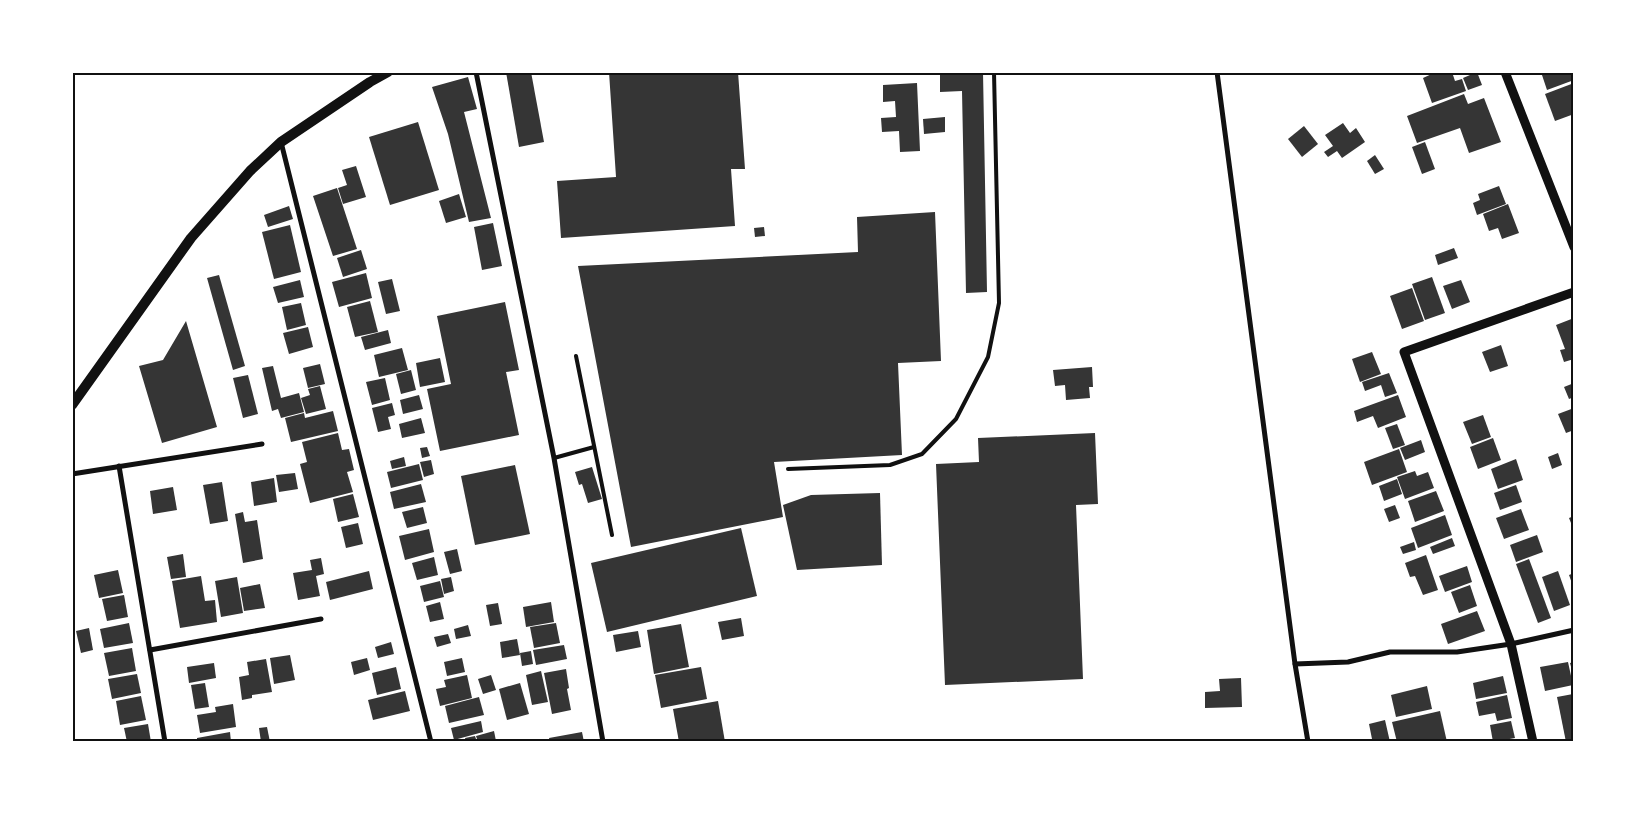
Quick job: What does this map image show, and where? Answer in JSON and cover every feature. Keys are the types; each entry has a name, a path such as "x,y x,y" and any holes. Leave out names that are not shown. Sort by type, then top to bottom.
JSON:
{"main road":[{"path":"72,405 191,238 250,171 282,142 370,82 388,72"}],"street":[{"path":"476,72 554,458 603,742"},
{"path":"1217,72 1308,742"},
{"path":"1505,72 1574,247"},
{"path":"282,142 432,742"},
{"path":"1533,742 1510,644 1404,352 1574,292"},
{"path":"72,474 262,444"},
{"path":"119,466 165,742"},
{"path":"150,650 321,619"},
{"path":"1296,664 1348,662 1390,652 1458,652 1510,644 1574,630"}],"lane":[{"path":"788,469 890,465 922,454 956,419 988,357 999,303 994,72"},
{"path":"576,356 612,535"},
{"path":"554,458 594,447"}],"building":[{"path":"506,72 531,72 544,142 519,147"},
{"path":"609,72 738,72 745,169 731,169 735,226 561,238 557,181 616,177"},
{"path":"940,72 983,72 987,292 966,293 962,91 940,92"},
{"path":"1436,72 1452,72 1455,81 1462,79 1466,91 1432,103 1423,78"},
{"path":"1477,72 1482,85 1468,90 1463,78"},
{"path":"1541,72 1574,72 1574,80 1547,90"},
{"path":"468,77 477,109 464,112 491,218 469,222 448,134 432,87"},
{"path":"917,83 920,151 900,152 899,131 882,132 881,118 896,117 895,101 883,102 883,85"},
{"path":"1574,83 1574,114 1555,121 1545,94"},
{"path":"1464,94 1468,104 1484,98 1501,142 1469,153 1460,128 1417,143 1407,116"},
{"path":"945,117 945,132 924,134 923,119"},
{"path":"418,122 439,190 390,205 369,137"},
{"path":"1343,123 1350,133 1356,128 1365,142 1342,158 1337,151 1328,157 1324,152 1333,146 1325,135"},
{"path":"1304,126 1318,144 1302,157 1288,139"},
{"path":"1425,142 1435,169 1422,174 1412,147"},
{"path":"1375,155 1384,169 1375,174 1367,161"},
{"path":"356,166 366,197 343,204 338,188 347,185 342,170"},
{"path":"1499,186 1506,204 1477,215 1473,203 1480,200 1478,194"},
{"path":"337,188 357,249 333,256 313,196"},
{"path":"459,194 466,217 446,223 439,201"},
{"path":"1508,204 1519,233 1502,239 1498,228 1489,231 1483,214"},
{"path":"289,206 293,219 268,227 264,215"},
{"path":"935,212 941,361 898,363 902,455 774,462 783,517 631,547 578,266 858,252 857,217"},
{"path":"493,223 502,266 482,270 474,227"},
{"path":"290,225 301,272 274,279 262,232"},
{"path":"764,227 765,236 755,237 754,228"},
{"path":"1454,248 1458,258 1438,265 1435,255"},
{"path":"361,250 367,269 343,277 337,258"},
{"path":"366,273 372,298 339,307 332,282"},
{"path":"219,275 245,366 233,370 207,278"},
{"path":"1432,277 1445,313 1425,320 1412,284"},
{"path":"392,279 400,311 386,314 378,282"},
{"path":"300,280 304,297 278,303 273,287"},
{"path":"1461,280 1470,302 1452,309 1443,286"},
{"path":"1412,288 1424,321 1402,329 1390,296"},
{"path":"370,301 378,332 355,337 347,307"},
{"path":"505,302 519,370 506,372 519,435 440,451 427,389 451,384 437,316"},
{"path":"301,303 306,325 287,330 282,307"},
{"path":"1574,318 1574,359 1564,362 1560,350 1565,349 1556,325"},
{"path":"186,321 217,427 162,443 139,366 163,360"},
{"path":"308,327 313,347 289,354 283,333"},
{"path":"388,330 391,343 365,350 361,337"},
{"path":"1501,345 1508,366 1490,372 1482,352"},
{"path":"402,348 408,370 379,377 374,355"},
{"path":"1372,352 1381,374 1360,382 1352,359"},
{"path":"440,358 445,382 420,387 416,363"},
{"path":"320,364 325,384 308,388 303,368"},
{"path":"273,366 281,398 299,393 304,412 281,418 278,409 272,411 262,368"},
{"path":"1092,367 1093,387 1089,387 1090,398 1066,400 1065,385 1055,386 1053,370"},
{"path":"411,370 416,390 401,394 396,374"},
{"path":"1389,373 1397,393 1385,397 1381,385 1365,391 1362,382"},
{"path":"248,375 258,414 243,418 233,378"},
{"path":"385,378 390,400 372,405 366,382"},
{"path":"1574,383 1574,397 1569,399 1564,387"},
{"path":"320,386 326,409 306,414 301,398 310,395 308,389"},
{"path":"419,395 423,409 403,414 400,400"},
{"path":"1398,395 1406,417 1378,428 1373,416 1357,422 1354,411"},
{"path":"392,403 395,415 388,417 391,429 378,432 372,408"},
{"path":"1574,408 1574,430 1566,433 1558,414"},
{"path":"333,411 338,431 291,442 285,418 304,413 305,418"},
{"path":"1483,415 1491,437 1472,444 1463,422"},
{"path":"421,418 425,433 402,438 399,424"},
{"path":"1397,424 1405,445 1393,449 1385,428"},
{"path":"338,433 342,450 349,449 354,470 347,472 353,492 310,503 300,464 307,462 302,442"},
{"path":"1095,433 1098,504 1076,505 1083,679 945,685 936,464 979,462 978,438"},
{"path":"1493,438 1501,460 1478,469 1470,447"},
{"path":"1421,440 1425,452 1405,460 1400,448"},
{"path":"427,447 430,456 422,458 420,448"},
{"path":"1399,449 1407,472 1372,485 1364,462"},
{"path":"1558,453 1562,465 1552,469 1548,457"},
{"path":"404,457 406,466 392,469 390,461"},
{"path":"1516,459 1523,480 1498,489 1491,469"},
{"path":"431,460 434,474 424,477 420,462"},
{"path":"419,464 423,480 391,488 387,472"},
{"path":"515,465 530,534 475,545 461,476"},
{"path":"592,467 602,499 588,503 582,484 579,485 575,472"},
{"path":"1415,471 1417,476 1428,472 1434,488 1405,499 1397,477"},
{"path":"295,473 298,489 279,492 276,475"},
{"path":"274,478 277,502 254,506 251,482"},
{"path":"1397,479 1402,494 1384,501 1379,486"},
{"path":"222,482 228,521 210,524 203,485"},
{"path":"421,484 426,502 394,509 390,492"},
{"path":"1516,485 1522,502 1500,510 1494,493"},
{"path":"173,487 177,510 153,514 150,491"},
{"path":"1436,491 1444,511 1415,522 1408,501"},
{"path":"880,493 882,565 797,570 783,505 811,495"},
{"path":"353,494 359,517 338,522 333,499"},
{"path":"1395,505 1400,518 1389,522 1384,509"},
{"path":"423,507 427,523 407,528 402,512"},
{"path":"1521,509 1529,530 1504,539 1496,518"},
{"path":"243,512 245,522 257,520 263,559 243,563 235,514"},
{"path":"1445,515 1452,535 1418,548 1411,528"},
{"path":"1574,516 1574,528 1573,528 1569,518"},
{"path":"358,523 363,544 346,548 341,527"},
{"path":"741,528 757,596 607,632 591,563"},
{"path":"429,529 434,552 405,560 399,536"},
{"path":"1537,535 1543,552 1516,562 1510,545"},
{"path":"1452,538 1455,546 1433,554 1430,547"},
{"path":"1414,542 1416,550 1403,554 1400,547"},
{"path":"457,549 462,571 450,574 444,552"},
{"path":"183,554 186,577 171,579 167,557"},
{"path":"1426,555 1438,590 1423,595 1415,576 1410,577 1405,563"},
{"path":"434,557 438,575 417,580 412,563"},
{"path":"321,558 324,574 316,576 320,596 298,600 293,573 312,570 310,560"},
{"path":"1529,559 1551,618 1538,623 1516,564"},
{"path":"1467,566 1472,582 1445,592 1439,576"},
{"path":"118,570 123,593 99,598 94,575"},
{"path":"369,571 373,589 330,600 326,582"},
{"path":"1558,571 1570,605 1554,611 1542,577"},
{"path":"1574,573 1574,586 1573,586 1569,575"},
{"path":"201,576 205,601 215,600 217,622 180,628 172,581"},
{"path":"237,577 243,613 221,617 215,581"},
{"path":"451,577 454,591 444,594 441,579"},
{"path":"440,581 444,597 424,602 420,586"},
{"path":"260,584 265,608 244,611 240,588"},
{"path":"1470,585 1477,606 1459,613 1451,592"},
{"path":"124,595 128,617 107,621 102,599"},
{"path":"440,602 444,619 430,622 426,606"},
{"path":"551,602 554,622 526,627 523,607"},
{"path":"498,603 502,624 490,626 486,605"},
{"path":"1477,611 1485,631 1448,644 1441,624"},
{"path":"741,618 744,636 722,640 718,622"},
{"path":"129,623 133,643 104,648 100,629"},
{"path":"556,623 560,643 534,648 530,627"},
{"path":"681,624 689,667 654,674 647,630"},
{"path":"468,625 471,636 456,639 454,629"},
{"path":"89,628 93,650 81,653 76,631"},
{"path":"638,631 641,647 616,652 613,635"},
{"path":"448,634 451,643 437,647 434,637"},
{"path":"517,639 520,655 502,658 500,642"},
{"path":"391,642 394,654 378,658 375,647"},
{"path":"564,645 567,659 536,665 533,650"},
{"path":"132,648 136,671 109,676 104,653"},
{"path":"531,651 533,664 522,666 520,653"},
{"path":"290,655 295,680 274,684 270,658"},
{"path":"367,658 370,670 354,675 351,662"},
{"path":"462,658 465,672 447,676 444,662"},
{"path":"266,659 272,692 252,695 252,698 242,700 239,677 249,675 247,662"},
{"path":"1568,662 1573,685 1545,691 1540,667"},
{"path":"1574,662 1574,674 1573,674 1570,663"},
{"path":"214,663 216,678 189,683 187,667"},
{"path":"396,667 401,689 377,695 372,673"},
{"path":"701,667 707,699 661,708 655,675"},
{"path":"566,669 571,710 552,714 544,673"},
{"path":"541,671 548,702 532,705 526,675"},
{"path":"137,674 141,693 112,699 108,679"},
{"path":"467,675 472,698 440,706 436,689 446,687 444,680"},
{"path":"491,675 496,690 483,694 478,679"},
{"path":"1503,676 1507,693 1476,699 1473,683"},
{"path":"1241,678 1242,707 1205,708 1205,692 1220,691 1219,679"},
{"path":"205,683 209,707 195,709 191,685"},
{"path":"520,683 529,714 507,720 499,689"},
{"path":"1427,686 1432,709 1396,717 1391,695"},
{"path":"405,691 410,711 373,720 368,700"},
{"path":"1573,694 1574,742 1566,742 1557,697"},
{"path":"1507,695 1512,718 1497,721 1495,713 1479,716 1476,702"},
{"path":"141,696 146,720 120,725 116,701"},
{"path":"479,697 484,715 449,723 445,706"},
{"path":"718,701 725,742 679,742 673,709"},
{"path":"233,704 236,727 200,733 197,715 216,712 215,707"},
{"path":"1440,711 1447,742 1397,742 1392,722"},
{"path":"1385,720 1390,742 1366,742 1372,739 1369,724"},
{"path":"481,721 483,732 454,740 451,728"},
{"path":"1511,721 1515,738 1493,742 1490,725"},
{"path":"148,724 151,742 127,742 124,728"},
{"path":"267,727 270,742 261,742 259,728"},
{"path":"494,731 496,741 478,742 476,736"},
{"path":"230,732 231,742 197,742 197,738"},
{"path":"582,732 584,742 550,742 549,738"},
{"path":"475,736 477,742 466,742 465,738"}]}
